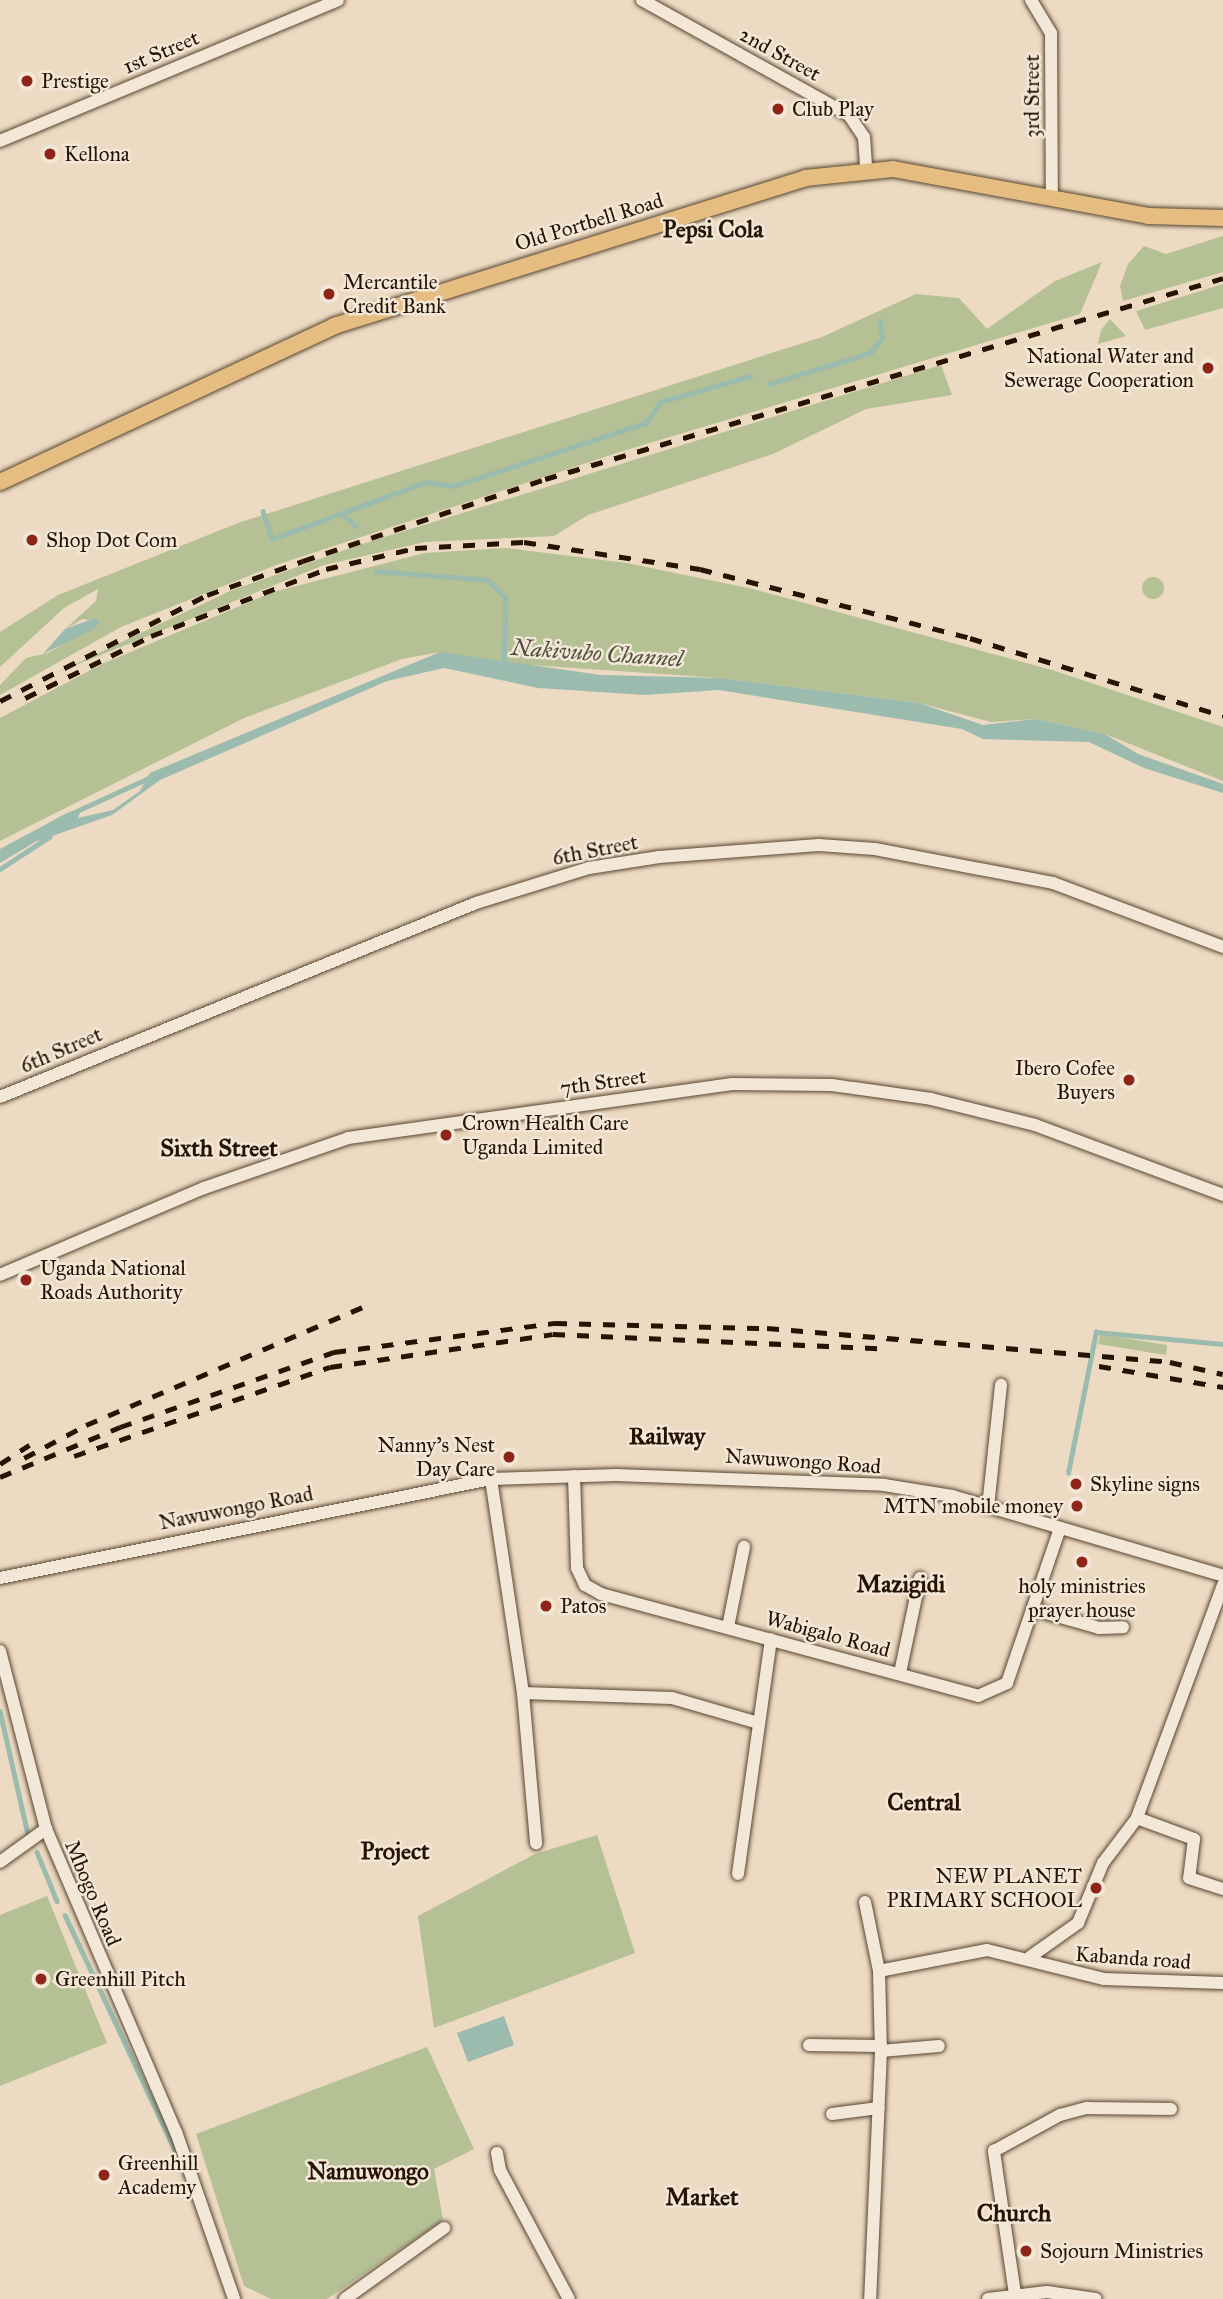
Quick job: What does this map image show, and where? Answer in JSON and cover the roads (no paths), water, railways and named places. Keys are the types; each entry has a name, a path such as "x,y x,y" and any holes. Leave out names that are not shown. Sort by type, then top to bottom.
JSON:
{"main road":[{"name":"Old Portbell Road","path":"0,482 334,326 793,182 866,167 1148,216 1223,218"}],"street":[{"name":"1st Street","path":"0,141 338,0"},
{"name":"2nd Street","path":"642,0 849,115 864,137 866,167"},
{"name":"3rd Street","path":"1031,0 1051,33 1052,198"},
{"name":"6th Street","path":"0,1097 476,902 589,868 659,857 807,846 875,849 1053,883 1223,947"},
{"name":"7th Street","path":"0,1275 204,1188 335,1141 732,1084 832,1084 931,1099 1035,1125 1223,1195"},
{"path":"988,1507 1001,1385"},
{"name":"Nawuwongo Road","path":"0,1578 491,1479 573,1476 809,1477 884,1485 988,1507 1223,1576"},
{"name":"Wabigalo Road","path":"573,1476 577,1568 585,1585 978,1696 994,1694 1007,1683 1060,1528"},
{"path":"491,1479 523,1693 536,1843"},
{"path":"728,1627 744,1547"},
{"path":"900,1674 920,1578"},
{"path":"1030,1957 1077,1923 1103,1863 1138,1818 1223,1585"},
{"path":"1032,1609 1099,1628 1123,1626"},
{"path":"738,1874 771,1639"},
{"name":"Mbogo Road","path":"0,1651 46,1829 176,2132 234,2299"},
{"path":"523,1693 672,1698 758,1723"},
{"path":"1138,1818 1194,1839 1189,1878 1223,1889"},
{"path":"0,1862 46,1829"},
{"path":"865,1902 879,1971 881,2049 870,2299"},
{"name":"Kabanda road","path":"879,1971 987,1950 1030,1957 1059,1972 1104,1979 1223,1983"},
{"path":"809,2045 881,2049 939,2046"},
{"path":"832,2114 878,2108"},
{"path":"1015,2294 991,2154 1060,2115 1087,2108 1171,2109"},
{"path":"497,2152 500,2170 569,2299"},
{"path":"345,2299 444,2228"},
{"path":"988,2299 1015,2294 1096,2299"}],"waterway":[{"path":"769,384 870,353 882,338 880,321"},
{"path":"263,511 272,539 426,482 454,486 646,423 660,402 750,376"},
{"path":"343,515 356,526"},
{"name":"Nakivubo Channel","path":"376,571 488,580 506,598 504,666"},
{"path":"79,810 153,776"},
{"path":"0,869 49,837"},
{"path":"1068,1473 1096,1332 1223,1344"},
{"path":"0,1711 28,1834"},
{"path":"37,1852 57,1901"},
{"path":"65,1915 179,2158"}],"railway":[{"path":"0,701 207,595 303,561 545,479 1223,278"},
{"path":"25,698 151,636 326,569 415,548 524,542 700,569 970,638 1223,716"},
{"path":"24,1458 86,1425 365,1306"},
{"path":"0,1477 120,1427 334,1352 555,1323 767,1328 1170,1362 1223,1374"},
{"path":"74,1456 330,1367 553,1334 879,1348"},
{"path":"1099,1366 1223,1387"},
{"path":"0,1464 29,1445"}],"place":[{"name":"Prestige","path":"27,81"},
{"name":"Club Play","path":"778,109"},
{"name":"Kellona","path":"50,154"},
{"name":"Mercantile Credit Bank","path":"329,294"},
{"name":"National Water and Sewerage Cooperation","path":"1208,368"},
{"name":"Shop Dot Com","path":"32,540"},
{"name":"Ibero Cofee Buyers","path":"1129,1080"},
{"name":"Crown Health Care Uganda Limited","path":"446,1135"},
{"name":"Uganda National Roads Authority","path":"26,1280"},
{"name":"Nanny's Nest Day Care","path":"509,1457"},
{"name":"Skyline signs","path":"1076,1484"},
{"name":"MTN mobile money","path":"1077,1506"},
{"name":"holy ministries prayer house","path":"1082,1562"},
{"name":"Patos","path":"546,1606"},
{"name":"NEW PLANET PRIMARY SCHOOL","path":"1096,1888"},
{"name":"Greenhill Pitch","path":"41,1979"},
{"name":"Greenhill Academy","path":"104,2175"},
{"name":"Sojourn Ministries","path":"1026,2251"}],"district":[{"name":"Pepsi Cola","path":"713,230"},
{"name":"Sixth Street","path":"219,1149"},
{"name":"Railway","path":"667,1437"},
{"name":"Mazigidi","path":"901,1585"},
{"name":"Central","path":"924,1803"},
{"name":"Project","path":"395,1852"},
{"name":"Namuwongo","path":"368,2171"},
{"name":"Market","path":"702,2198"},
{"name":"Church","path":"1014,2214"}]}
